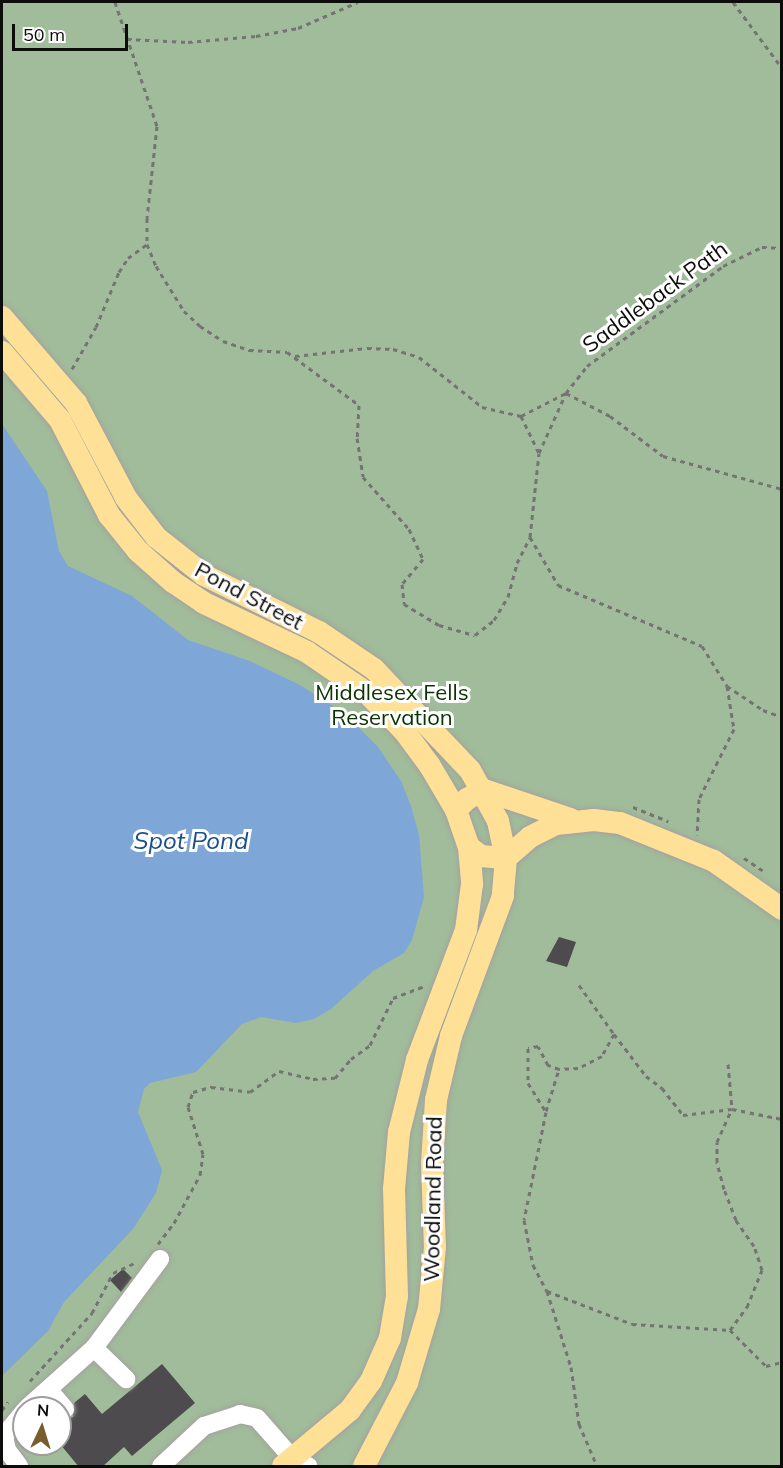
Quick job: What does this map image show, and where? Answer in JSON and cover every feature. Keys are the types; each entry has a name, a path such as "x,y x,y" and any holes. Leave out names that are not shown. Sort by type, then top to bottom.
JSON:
{"main road":[{"name":"Pond Street","path":"2,317 62,384 87,420 126,498 166,546 220,585 319,632 363,660 405,697 484,790 531,809 578,820 620,823 666,839 728,870 782,909"},
{"name":"Pond Street","path":"2,352 60,420 98,496 138,551 173,582 204,603 307,652 367,693 419,749 456,810 469,847"},
{"path":"456,810 467,798 484,790"},
{"name":"Woodland Road","path":"364,1467 394,1412 425,1327 434,1276 432,1163 436,1100 452,1036 500,909 506,858 498,821 484,790"},
{"name":"Pond Street","path":"506,858 544,828 578,820"},
{"path":"469,847 481,856 506,858"},
{"name":"Woodland Road","path":"295,1464 350,1410 371,1381 387,1346 397,1296 394,1198 399,1132 412,1078 469,918 472,884 469,847"}],"lane":[{"path":"38,1396 49,1390 94,1348 152,1255"},
{"path":"94,1348 126,1379"},
{"path":"49,1390 54,1396"},
{"path":"161,1467 204,1426 240,1414 266,1426 295,1464"},
{"path":"12,1422 4,1436 7,1450 19,1467"}],"path":[{"path":"115,2 157,126 147,244 172,294 200,326 243,348 281,350 295,356 358,405 357,438 363,477 409,529 423,559 402,584 404,604 439,625 475,635 494,620 508,597 516,563 530,537"},
{"path":"128,39 188,42 256,36 298,28 358,2"},
{"path":"737,2 782,68"},
{"path":"62,384 96,327 118,272 128,258 147,244"},
{"name":"Saddleback Path","path":"530,537 539,453 566,393 587,366 723,266 762,247 782,248"},
{"path":"295,356 393,349 434,365 482,407 520,416 566,393 610,416 663,456 697,469 782,489"},
{"path":"520,416 539,453"},
{"path":"530,537 558,585 702,646 727,686 735,729 699,799 697,836"},
{"path":"727,686 763,710 782,717"},
{"path":"579,985 646,1076 662,1088 683,1115 732,1109 782,1119"},
{"path":"27,1384 92,1313 113,1273 152,1255 174,1223 200,1175 203,1154 188,1107 193,1092 211,1087 250,1092 279,1071 314,1079 335,1078 351,1059 370,1045 393,998 425,986 445,988"},
{"path":"546,1112 528,1083 528,1048 538,1046 548,1065 559,1070 578,1068 602,1056 614,1034"},
{"path":"728,1064 732,1109 717,1142 717,1162 723,1189 736,1220 754,1246 762,1270 747,1306 730,1330"},
{"path":"559,1070 546,1112 524,1220 532,1265 547,1291 571,1367 579,1424 597,1467"},
{"path":"547,1291 632,1324 730,1330 766,1366 782,1362"}],"green space":[{"name":"Middlesex Fells Reservation","path":"2,2 781,2 781,1466 2,1466"}],"water":[{"name":"Spot Pond","path":"2,424 47,491 59,551 68,566 132,596 188,640 250,661 300,685 345,714 378,747 401,781 411,806 419,835 424,897 412,940 404,953 373,971 331,1009 314,1019 296,1023 261,1017 242,1024 196,1072 150,1083 144,1089 138,1112 162,1170 156,1193 133,1229 64,1302 48,1331 2,1376"}],"building":[{"path":"559,937 576,942 567,967 546,961"},
{"path":"123,1269 132,1278 121,1292 110,1280"},
{"path":"162,1364 195,1403 132,1456 124,1447 102,1467 79,1467 70,1456 72,1456 74,1403 85,1394 102,1414"}]}
